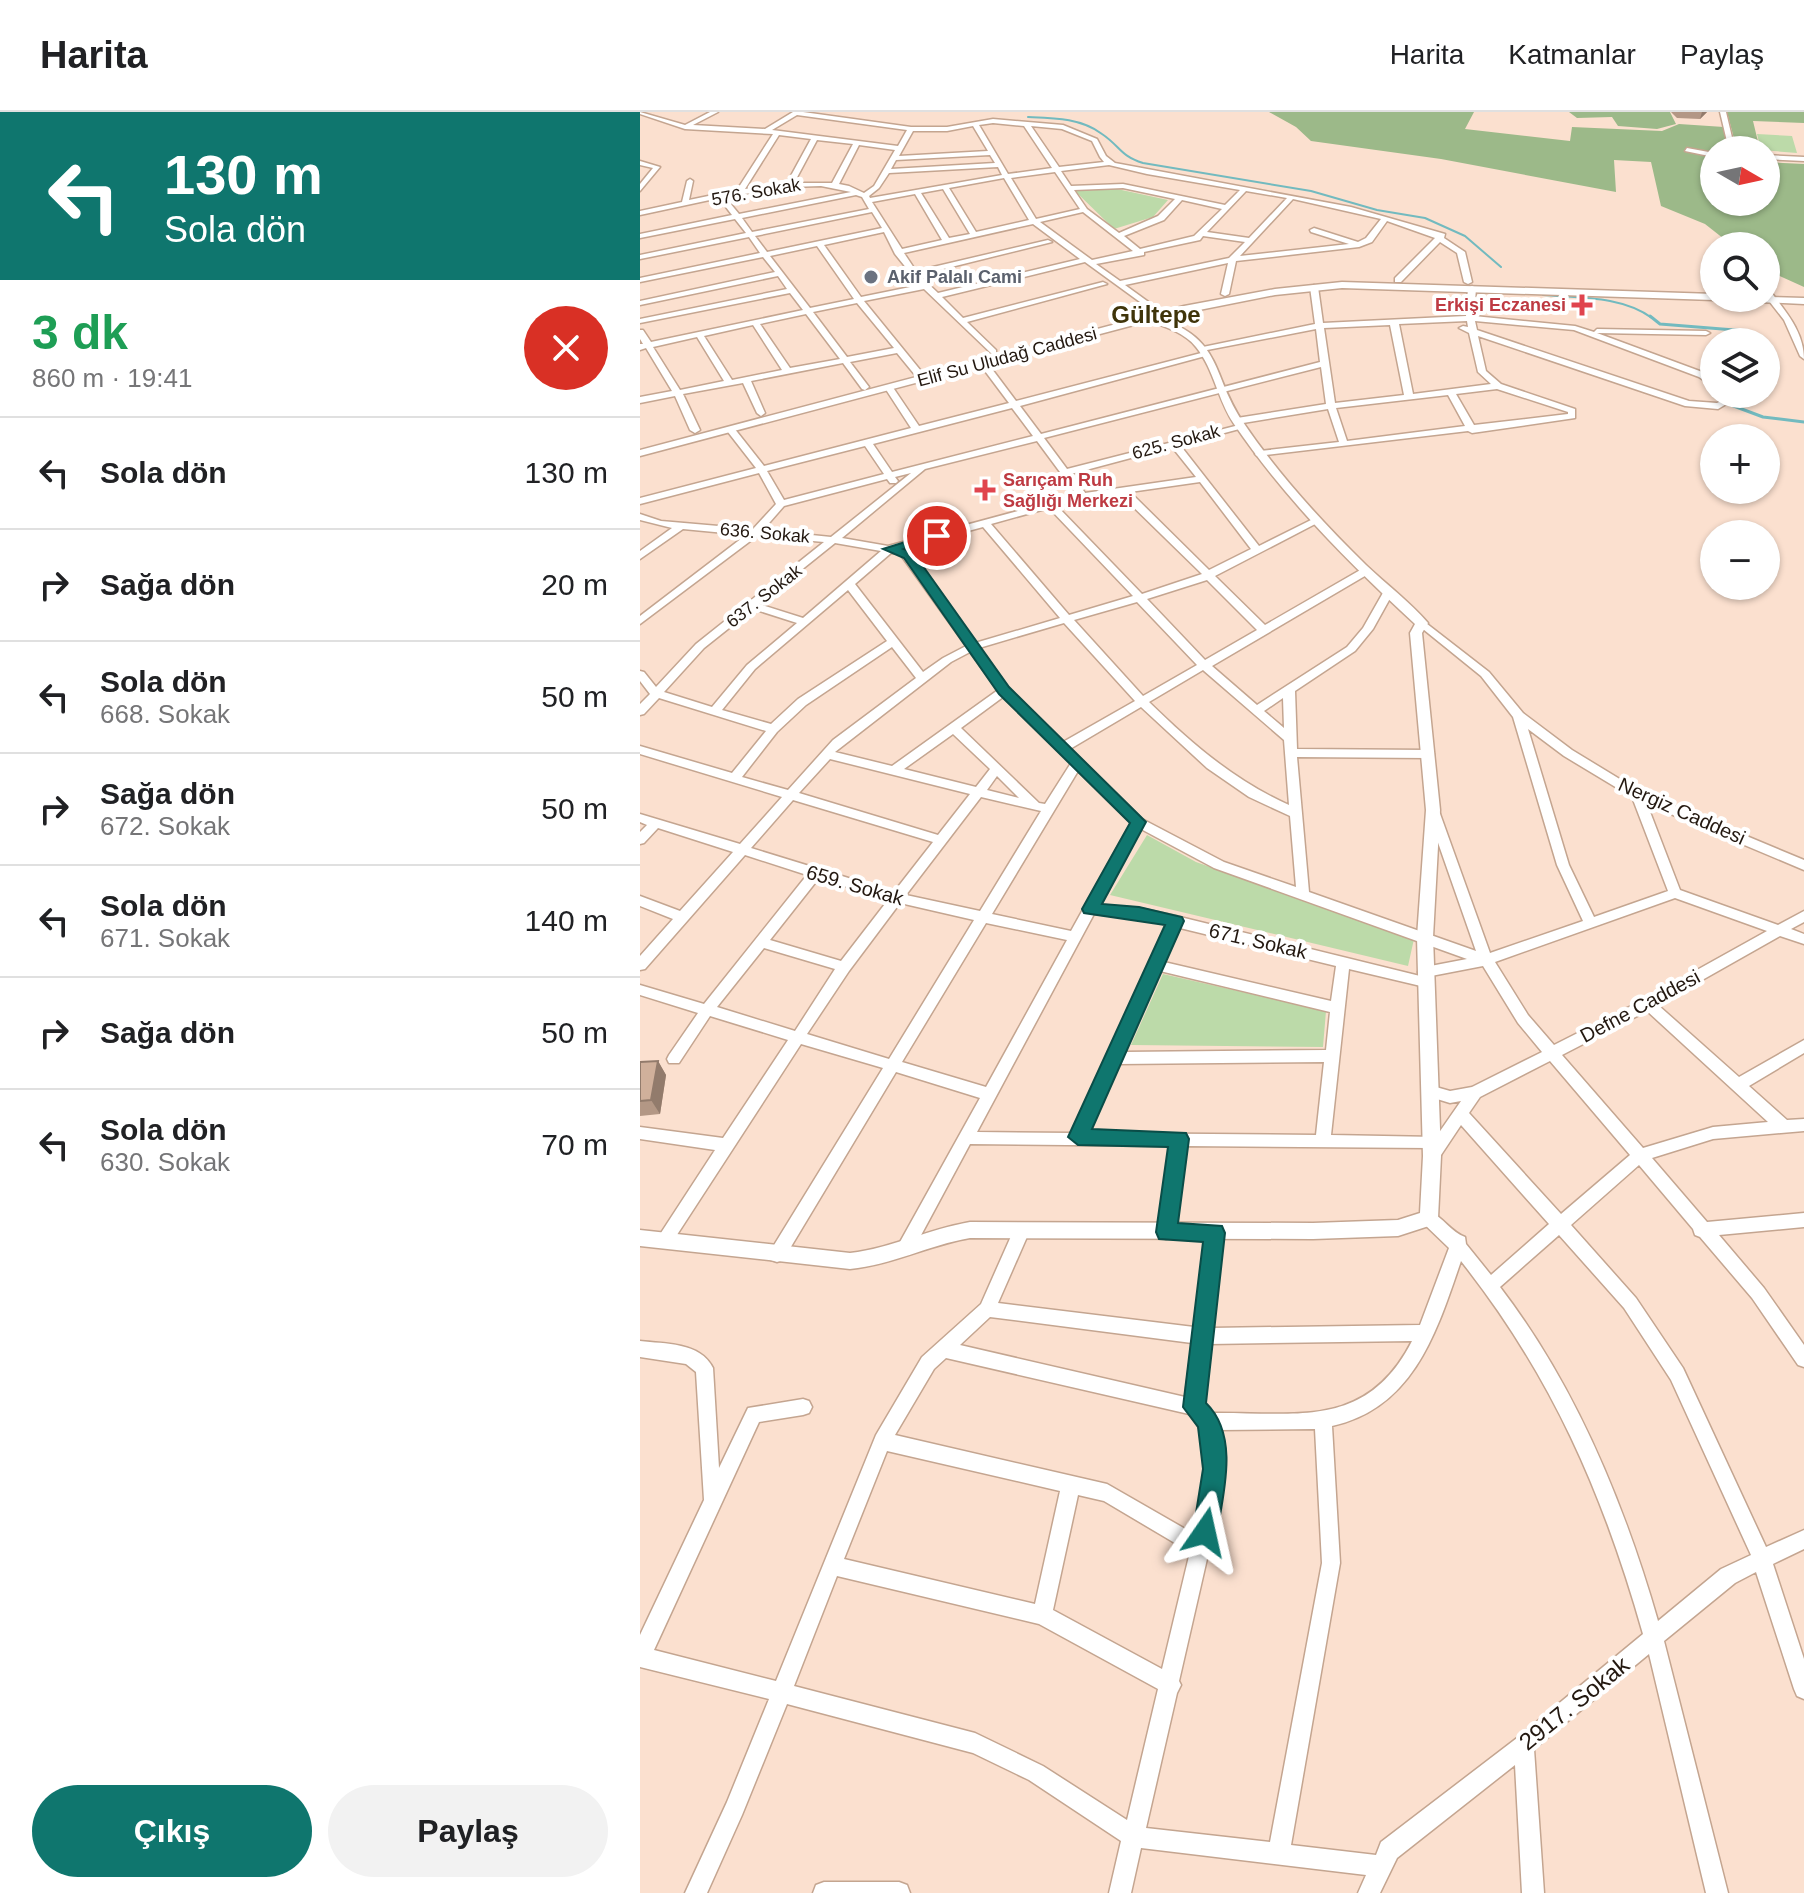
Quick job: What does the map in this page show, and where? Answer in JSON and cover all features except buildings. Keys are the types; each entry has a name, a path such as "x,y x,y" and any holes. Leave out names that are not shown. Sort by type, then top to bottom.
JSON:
{"main road":[{"name":"Elif Su Uludağ Caddesi","path":"640,453 983,363 1225,294 1310,282 1398,280 1700,293"},
{"name":"Elif Su Uludağ Caddesi","path":"640,445 993,352 1152,314 1314,287 1470,285"},
{"path":"1780,297 1804,298"},
{"path":"640,1238 777,1255 859,1261 885,1257 950,1232 1215,1233 1398,1228 1429,1218 1431,1149 1425,937 1433,810 1416,633 1422,623 1316,521 1260,454 1239,424 1203,351 1172,325 1152,314"}],"street":[{"path":"640,112 685,127 766,131 897,148"},
{"path":"656,119 669,112"},
{"path":"685,127 715,112"},
{"path":"862,122 880,112"},
{"path":"1723,112 1729,136"},
{"path":"766,131 797,113 911,129 947,129 993,121 1063,127 1095,140 1109,163"},
{"path":"1026,124 1084,210 1141,253"},
{"path":"976,126 1007,176 1028,221 1119,284 1152,314"},
{"path":"864,196 877,187 897,148 911,129"},
{"path":"947,129 954,155"},
{"path":"739,193 777,133"},
{"path":"790,184 815,138"},
{"path":"835,185 857,143"},
{"path":"892,158 994,153"},
{"path":"1687,153 1700,154"},
{"path":"1780,160 1804,162"},
{"path":"640,163 657,167 640,189"},
{"path":"640,236 737,216 864,196 899,195 996,177 1109,163 1385,218 1442,236 1461,252 1470,285 1471,331 1482,372 1498,386 1572,411 1572,416 1472,430 1260,454"},
{"path":"886,171 1000,165"},
{"path":"957,167 960,184"},
{"path":"899,195 906,170"},
{"path":"1146,190 1163,176"},
{"path":"996,177 1028,221 1048,242 1103,284 1152,314"},
{"path":"685,204 690,181"},
{"name":"576. Sokak","path":"640,213 790,184 835,185 864,196"},
{"path":"1068,188 1099,185 1146,190 1228,208"},
{"path":"945,187 974,234"},
{"path":"1204,234 1243,191"},
{"path":"917,192 946,240"},
{"path":"864,196 914,274 993,352"},
{"path":"722,197 753,234 865,387"},
{"path":"1118,236 1161,218 1180,198"},
{"path":"1225,294 1233,260 1248,240 1290,199"},
{"path":"640,257 873,210"},
{"path":"898,252 1084,210"},
{"path":"1119,284 1233,260 1359,244 1369,240 1385,218"},
{"path":"640,280 885,230"},
{"path":"1314,230 1359,244"},
{"path":"936,296 1074,262 1141,253 1204,234 1248,240"},
{"path":"1398,280 1442,236"},
{"path":"914,274 1048,242"},
{"path":"819,243 859,300 918,373"},
{"path":"640,303 781,273"},
{"path":"961,321 1103,284"},
{"path":"643,346 925,286"},
{"path":"1314,287 1331,406 1344,444"},
{"path":"640,321 793,290"},
{"path":"1780,310 1788,320 1804,356"},
{"path":"640,501 1015,405 1203,351 1319,326 1470,318 1585,331 1700,333"},
{"path":"1445,320 1688,404 1700,405"},
{"path":"755,322 788,372"},
{"path":"1394,322 1409,396"},
{"path":"1585,331 1700,374"},
{"path":"640,332 643,346 678,393 695,430"},
{"path":"699,334 730,384"},
{"path":"640,400 899,350"},
{"path":"983,363 1083,496"},
{"path":"640,621 756,532 781,504 1325,363"},
{"path":"746,380 761,413"},
{"name":"625. Sokak","path":"1066,472 1239,424 1331,406 1498,386"},
{"path":"889,388 916,429"},
{"path":"1450,391 1472,430"},
{"path":"731,430 761,469 781,504"},
{"path":"867,442 897,489"},
{"path":"1174,443 1258,551"},
{"name":"637. Sokak","path":"640,711 700,646 927,465"},
{"path":"715,711 751,667 890,549 1083,496 1202,479"},
{"path":"1122,490 1265,631"},
{"path":"1051,505 1205,666 1290,739"},
{"name":"636. Sokak","path":"643,521 835,540 890,549"},
{"path":"640,965 826,754 852,729 922,678 972,647 1140,599 1208,576 1316,521"},
{"path":"984,522 1143,701 1227,778 1260,800 1295,813"},
{"path":"640,556 681,526"},
{"path":"890,549 908,555 1004,691 1138,822 1219,865 1486,960"},
{"path":"1064,747 1366,571"},
{"path":"850,585 922,678"},
{"path":"1256,711 1351,649 1368,629 1388,593"},
{"path":"752,605 805,622"},
{"name":"Nergiz Caddesi","path":"1422,623 1485,674 1519,716 1568,753 1637,795 1804,865"},
{"path":"734,779 773,729 809,697 894,641"},
{"path":"640,674 655,693 773,729"},
{"path":"1289,690 1295,813 1303,894"},
{"path":"895,770 1004,691"},
{"path":"1519,716 1563,865 1591,924"},
{"path":"954,728 1041,808"},
{"path":"640,750 940,840"},
{"path":"1291,753 1428,754"},
{"path":"826,754 1041,808"},
{"path":"777,1255 983,917 1041,808 1078,761"},
{"path":"665,1239 844,967 996,769"},
{"path":"1637,795 1675,893"},
{"path":"1433,810 1486,960 1510,1000 1549,1053 1758,1293 1804,1359"},
{"name":"659. Sokak","path":"640,818 897,898 1074,937"},
{"path":"906,1247 1138,822"},
{"path":"640,840 656,823"},
{"path":"674,1059 707,1010 815,874"},
{"path":"1425,977 1486,960 1675,893 1804,939"},
{"path":"640,901 683,917"},
{"name":"671. Sokak","path":"1090,909 1139,913 1425,977"},
{"name":"Defne Caddesi","path":"1475,1093 1648,1004 1804,916"},
{"path":"1078,1137 1176,921"},
{"path":"761,942 844,967"},
{"path":"1323,1140 1343,961"},
{"path":"1156,965 1336,1008"},
{"path":"640,990 988,1094"},
{"path":"1648,1004 1783,1126"},
{"path":"1738,1085 1804,1046"},
{"path":"1116,1058 1331,1056"},
{"path":"1429,1091 1450,1097 1475,1093"},
{"path":"965,1138 1323,1140 1431,1149 1475,1093"},
{"path":"1460,1113 1630,1303 1677,1374 1761,1557 1804,1689"},
{"path":"1490,1286 1639,1156 1713,1133 1804,1125"},
{"path":"640,1133 725,1145"},
{"path":"1166,1232 1179,1139"},
{"path":"1429,1218 1459,1242 1544,1362 1593,1456 1631,1558 1654,1637 1717,1893"},
{"path":"1701,1230 1804,1220"},
{"path":"696,1893 735,1808 882,1441 914,1381 943,1349 987,1309 1022,1230"},
{"path":"1194,1407 1215,1233"},
{"path":"1209,1422 1323,1420 1350,1413 1375,1398 1409,1366 1427,1333 1459,1242"},
{"path":"987,1309 1201,1336 1427,1333"},
{"path":"640,1349 690,1356 707,1374 705,1427 712,1497"},
{"path":"943,1349 1194,1407 1209,1422 1215,1469 1201,1548 1120,1893"},
{"path":"803,1407 754,1414 712,1497 640,1657 975,1743 1036,1773 1134,1837 1379,1866"},
{"path":"1279,1852 1331,1563 1323,1420"},
{"path":"882,1441 1107,1493 1201,1548"},
{"path":"1042,1615 1071,1484"},
{"name":"2917. Sokak","path":"1369,1893 1389,1850 1524,1745 1728,1576 1761,1557 1804,1539"},
{"path":"832,1565 1042,1615 1171,1685"},
{"path":"1524,1745 1533,1893"},
{"path":"824,1893 899,1893"}],"green space":[{"path":"1269,112 1474,112 1465,129 1570,141 1572,127 1662,131 1679,124 1724,127 1726,136 1700,136 1700,216 1780,216 1780,163 1804,164 1804,287 1780,276 1780,232 1715,232 1705,224 1661,206 1651,162 1614,160 1616,192 1441,159 1311,141 1296,127"},
{"path":"1569,112 1670,112 1676,124 1657,129 1618,126 1612,117 1577,118"},
{"path":"1727,112 1804,112 1804,123 1753,121 1757,136 1733,136"},
{"path":"1757,134 1792,136 1797,153 1780,152 1780,136"},
{"path":"1083,188 1117,189 1168,200 1153,217 1114,229 1075,191"},
{"path":"1147,835 1196,862 1414,939 1408,966 1110,895"},
{"path":"1163,974 1326,1011 1323,1047 1131,1045"}],"waterway":[{"path":"1028,117 1085,125 1102,134 1129,157 1143,163 1311,191 1377,210 1425,218 1465,236 1501,267"},
{"path":"1543,295 1614,302 1652,318"},
{"path":"1650,316 1660,324 1710,328"},
{"path":"1739,408 1763,417 1804,422"}],"place":[{"name":"Akif Palalı Cami","path":"871,277"},
{"name":"Erkişi Eczanesi","path":"1582,305"},
{"name":"Sarıçam Ruh Sağlığı Merkezi","path":"985,490"}],"district":[{"name":"Gültepe","path":"1156,314"}],"route":[{"path":"937,536 890,549 908,555 1004,691 1138,822 1090,909 1139,913 1176,921 1078,1137 1179,1139 1166,1232 1215,1233 1194,1396 1194,1407 1209,1422 1215,1469 1205,1532"}]}
